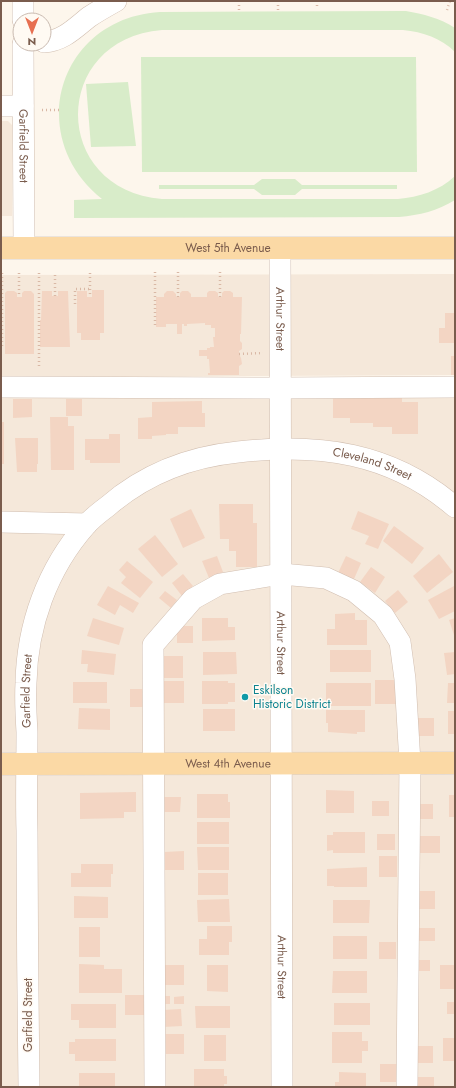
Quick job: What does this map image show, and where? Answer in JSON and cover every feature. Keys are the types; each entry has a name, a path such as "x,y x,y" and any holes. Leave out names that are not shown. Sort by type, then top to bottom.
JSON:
{"main road":[{"name":"West 5th Avenue","path":"1,248 455,248"},
{"name":"West 4th Avenue","path":"1,764 455,763"}],"street":[{"path":"23,1 23,12"},
{"path":"52,41 58,40 67,35 94,14 116,1"},
{"name":"Garfield Street","path":"24,52 31,108 24,248"},
{"path":"1,106 31,108"},
{"name":"Arthur Street","path":"280,248 282,1087"},
{"path":"1,387 455,387"},
{"name":"Garfield Street","path":"29,1087 26,682 30,642 36,613 47,584 60,561 87,524 122,494 152,476 177,465 203,457 227,453 280,449"},
{"name":"Cleveland Street","path":"280,449 309,449 339,452 366,458 397,469 421,482 455,507"},
{"path":"1,522 87,524"},
{"path":"155,1087 153,645 193,599 220,584 281,574 326,578 354,591 383,615 400,642 405,679 410,763 407,1087"}],"path":[{"path":"239,1 239,10"},
{"path":"278,1 278,10"},
{"path":"317,1 317,10"},
{"path":"447,10 450,1"},
{"path":"31,108 59,110"},
{"path":"155,272 155,327"},
{"path":"178,272 178,297"},
{"path":"220,272 220,297"},
{"path":"2,273 2,348"},
{"path":"19,273 19,297"},
{"path":"39,273 39,386"},
{"path":"55,273 55,296"},
{"path":"90,273 90,297"},
{"path":"75,304 75,289 90,289"},
{"path":"239,354 280,353"}],"shaded area":[{"path":"1,121 8,121 12,125 12,216 1,216"},
{"path":"455,274 455,375 1,377 1,275"},
{"path":"455,396 455,1087 1,1087 1,397"}],"green space":[{"path":"406,11 431,17 455,28 455,52 438,39 431,36 403,30 162,30 125,39 99,59 83,85 78,114 83,144 99,170 125,190 162,199 398,199 414,197 428,192 442,186 455,176 455,200 428,212 399,217 74,218 74,200 102,199 78,173 64,144 59,114 64,84 76,57 97,35 125,19 160,12"},
{"path":"141,57 416,57 417,172 142,172"},
{"path":"128,82 136,146 91,147 86,84"},
{"path":"262,179 295,179 302,185 397,185 397,189 302,189 295,195 262,195 254,189 159,189 159,185 254,185"}],"building":[{"path":"92,290 104,290 104,333 100,333 100,340 81,340 81,333 77,333 77,291 87,291 87,297 92,297"},
{"path":"7,291 14,291 17,293 17,297 22,297 22,293 24,291 31,291 34,294 34,354 5,354 5,293"},
{"path":"42,291 52,291 52,296 58,296 58,291 68,291 70,347 40,347"},
{"path":"167,291 173,291 176,294 176,297 180,297 180,293 182,291 188,291 191,294 191,297 207,297 207,293 209,291 215,291 218,293 218,297 222,297 222,293 224,291 230,291 233,293 233,297 242,297 240,341 242,343 242,349 239,351 239,354 242,364 239,366 239,375 208,375 208,373 210,373 209,359 207,359 207,356 199,356 199,350 207,350 207,348 214,347 213,337 215,337 215,328 211,328 211,325 205,325 205,323 187,324 187,326 184,326 184,324 182,324 182,334 177,334 177,324 166,324 166,327 156,327 156,297 164,297 164,294"},
{"path":"445,313 455,313 455,343 439,343 439,328 445,328"},
{"path":"451,356 455,356 455,375 451,375"},
{"path":"402,396 402,402 418,402 418,434 392,434 392,427 373,427 373,423 350,423 350,418 333,418 333,398"},
{"path":"13,399 32,399 32,417 13,418"},
{"path":"66,399 82,399 82,416 66,416"},
{"path":"202,401 202,413 205,413 205,427 178,427 178,434 152,436 152,439 138,439 138,418 152,417 152,402"},
{"path":"50,417 68,417 68,426 74,426 74,470 51,470"},
{"path":"1,422 4,422 4,464 1,464"},
{"path":"109,434 120,434 120,463 90,463 90,460 85,460 85,439 109,439"},
{"path":"15,438 38,438 37,472 17,472"},
{"path":"219,504 253,504 253,523 257,523 257,567 236,567 236,551 229,551 229,539 220,539"},
{"path":"191,509 205,538 183,548 170,519"},
{"path":"358,511 389,524 378,549 365,544 369,536 351,529"},
{"path":"394,526 424,548 412,564 383,541"},
{"path":"155,535 178,564 162,577 138,549"},
{"path":"439,554 453,572 427,593 413,576"},
{"path":"217,556 223,572 209,578 202,561"},
{"path":"346,556 361,563 354,579 338,573"},
{"path":"127,561 153,582 140,598 121,583 126,577 119,570"},
{"path":"371,567 385,577 375,593 360,582"},
{"path":"183,574 193,586 182,596 172,583"},
{"path":"108,586 139,603 133,613 120,605 115,615 97,605"},
{"path":"454,586 455,611 439,619 428,600"},
{"path":"398,590 408,602 395,613 385,601"},
{"path":"165,591 177,600 171,608 159,598"},
{"path":"355,613 355,620 367,620 367,645 327,645 327,629 335,629 335,614"},
{"path":"93,618 124,628 119,645 87,636"},
{"path":"202,618 228,618 228,627 235,627 235,640 202,641"},
{"path":"455,618 455,638 449,620"},
{"path":"177,626 193,626 193,643 177,643"},
{"path":"82,650 116,654 114,675 87,672 88,664 81,664"},
{"path":"330,650 371,650 371,672 330,672"},
{"path":"203,652 236,652 237,674 203,675"},
{"path":"455,652 455,674 447,675 444,653"},
{"path":"163,656 183,656 183,678 163,678"},
{"path":"375,680 396,680 396,704 375,704"},
{"path":"163,681 184,681 184,703 163,703"},
{"path":"202,681 228,681 228,683 235,683 235,702 228,702 228,704 202,704"},
{"path":"73,682 107,682 107,703 73,703"},
{"path":"326,683 371,683 371,706 326,706"},
{"path":"448,683 455,683 455,703 447,703"},
{"path":"130,689 147,689 147,707 130,707"},
{"path":"79,708 110,709 110,730 78,729"},
{"path":"203,709 235,709 235,731 203,731"},
{"path":"326,710 365,710 365,732 357,732 357,734 328,732"},
{"path":"448,711 455,711 455,734 448,734"},
{"path":"417,718 434,718 434,736 416,736"},
{"path":"326,790 354,791 354,813 326,813"},
{"path":"136,792 136,812 124,812 124,818 80,819 80,793"},
{"path":"197,794 228,794 228,802 230,802 230,818 197,818"},
{"path":"449,795 455,795 455,817 449,817"},
{"path":"162,797 181,797 180,812 161,812"},
{"path":"372,801 389,801 389,816 372,816"},
{"path":"417,804 433,804 433,819 417,819"},
{"path":"197,822 229,822 229,844 197,844"},
{"path":"333,832 365,832 365,853 333,853 333,850 327,851 327,835 333,835"},
{"path":"377,834 395,834 395,850 377,850"},
{"path":"420,836 440,836 440,853 420,853"},
{"path":"197,847 229,847 229,870 198,870"},
{"path":"184,851 184,870 165,870 164,852"},
{"path":"379,856 397,856 397,877 379,877"},
{"path":"81,864 113,864 111,887 71,887 71,873 81,873"},
{"path":"367,867 367,887 327,886 327,869"},
{"path":"198,873 228,873 228,895 198,895"},
{"path":"417,891 435,891 435,909 417,909"},
{"path":"74,896 108,897 108,918 74,918"},
{"path":"229,899 230,922 198,922 197,900"},
{"path":"333,900 370,900 369,923 333,923"},
{"path":"207,926 232,926 232,942 229,942 229,955 199,955 199,939 207,939"},
{"path":"79,927 100,927 100,957 79,957"},
{"path":"419,928 435,928 435,941 419,941"},
{"path":"333,936 367,936 367,959 333,959"},
{"path":"379,942 396,942 396,959 379,959"},
{"path":"414,960 430,960 430,971 414,971"},
{"path":"79,964 104,965 104,969 122,969 122,993 79,993"},
{"path":"164,965 184,965 184,985 164,985"},
{"path":"207,965 228,965 228,992 207,991"},
{"path":"440,965 455,965 455,989 440,989"},
{"path":"333,971 367,971 367,993 332,993"},
{"path":"125,995 145,995 145,1015 125,1015"},
{"path":"164,996 170,996 170,1004 164,1004"},
{"path":"184,996 184,1004 174,1004 174,997"},
{"path":"447,1002 455,1002 455,1014 447,1014"},
{"path":"334,1003 370,1003 370,1025 334,1025"},
{"path":"71,1004 116,1004 116,1028 79,1028 79,1020 71,1020"},
{"path":"195,1006 230,1006 230,1028 196,1028"},
{"path":"181,1009 182,1026 163,1027 163,1010"},
{"path":"332,1032 362,1032 362,1041 368,1041 368,1051 362,1051 362,1063 332,1063"},
{"path":"163,1034 184,1034 184,1054 163,1054"},
{"path":"204,1035 226,1035 226,1061 204,1061"},
{"path":"443,1038 455,1038 455,1061 443,1061"},
{"path":"75,1039 116,1039 116,1061 75,1061 75,1054 69,1054 69,1042 75,1042"},
{"path":"417,1046 433,1046 433,1063 417,1063"},
{"path":"380,1064 398,1064 398,1082 380,1082"},
{"path":"194,1069 224,1069 224,1076 227,1076 227,1084 224,1084 224,1087 194,1087"},
{"path":"339,1072 366,1073 366,1087 335,1087 335,1082 339,1082"},
{"path":"79,1073 115,1073 115,1087 79,1087"},
{"path":"418,1077 434,1077 434,1087 418,1087"}],"place":[{"name":"Eskilson Historic District","path":"245,697"}]}
